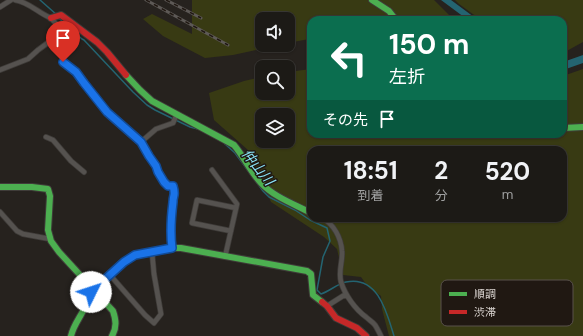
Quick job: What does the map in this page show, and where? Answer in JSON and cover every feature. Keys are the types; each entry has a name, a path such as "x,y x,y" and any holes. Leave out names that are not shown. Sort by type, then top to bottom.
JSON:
{"main road":[{"path":"372,0 387,8 394,16"},
{"path":"51,18 61,15 98,42 144,94 157,103 234,145 254,174 267,189 307,210"},
{"path":"567,128 583,127"},
{"path":"0,187 42,187 48,189 50,196 48,230 50,239 59,252 114,314 116,324 112,336"},
{"path":"71,336 86,305 88,295 124,262 135,255 172,248 181,248 307,271 311,274 313,295 327,306 336,318 357,328 366,336"}],"street":[{"path":"0,7 11,0"},
{"path":"15,0 30,5 51,18 74,44 64,57 63,62 76,72 107,112 141,142 164,182 168,186 173,186 175,193 172,214 172,248"},
{"path":"0,70 28,59 62,30"},
{"path":"141,142 156,130 173,123 177,114"},
{"path":"46,137 53,140 84,172"},
{"path":"212,170 237,204 225,256"},
{"path":"231,231 192,223 197,200 236,208"},
{"path":"0,212 17,231 23,234 50,239"},
{"path":"328,222 332,225 340,239 342,251 340,268 341,281 346,294 360,312 374,323 381,336"},
{"path":"110,275 145,315 154,322 161,314 152,252"},
{"path":"327,306 346,294"}],"green space":[{"path":"192,0 434,0 450,16 307,16 307,39 295,42 295,12 255,12 255,50 233,55 205,58 163,36 143,19 152,14 192,34"},
{"path":"455,0 583,0 583,42 567,51 567,16 476,16"},
{"path":"583,69 583,336 389,336 382,309 381,296 369,288 361,277 343,275 337,249 324,237 271,202 248,150 214,120 209,93 255,79 255,100 295,100 295,71 307,70 307,138 567,138 567,75"}],"water":[{"path":"441,0 451,0 473,16 463,16"},
{"path":"583,55 583,63 567,69 567,61"}],"waterway":[{"name":"仲山川","path":"40,0 57,15"},
{"name":"仲山川","path":"59,18 84,40 147,105 190,127 198,129"},
{"name":"仲山川","path":"225,144 235,153 269,197 307,218"},
{"name":"仲山川","path":"314,222 327,228 330,241 323,257 317,290 321,294 346,282 357,281 366,284 373,290 384,307 394,336"}],"railway":[{"path":"146,0 228,45"},
{"path":"166,0 201,18"}],"traffic: fast":[{"path":"372,0 389,11 393,16"},
{"path":"126,75 152,101 234,145 254,174 266,188 307,211"},
{"path":"567,128 583,127"},
{"path":"0,187 32,187 48,189 50,196 48,230 51,241 59,252 113,311 116,324 112,336"},
{"path":"71,336 90,292 124,262 135,255 172,248 181,248 307,271 311,274 313,295 322,302"}],"traffic: jam":[{"path":"51,18 61,15 97,42 126,75"},
{"path":"322,302 336,318 357,328 366,336"}],"route":[{"path":"63,62 76,72 107,112 141,142 164,182 168,186 173,186 175,193 173,200 171,236 172,248 135,255 124,262 91,292"}]}
